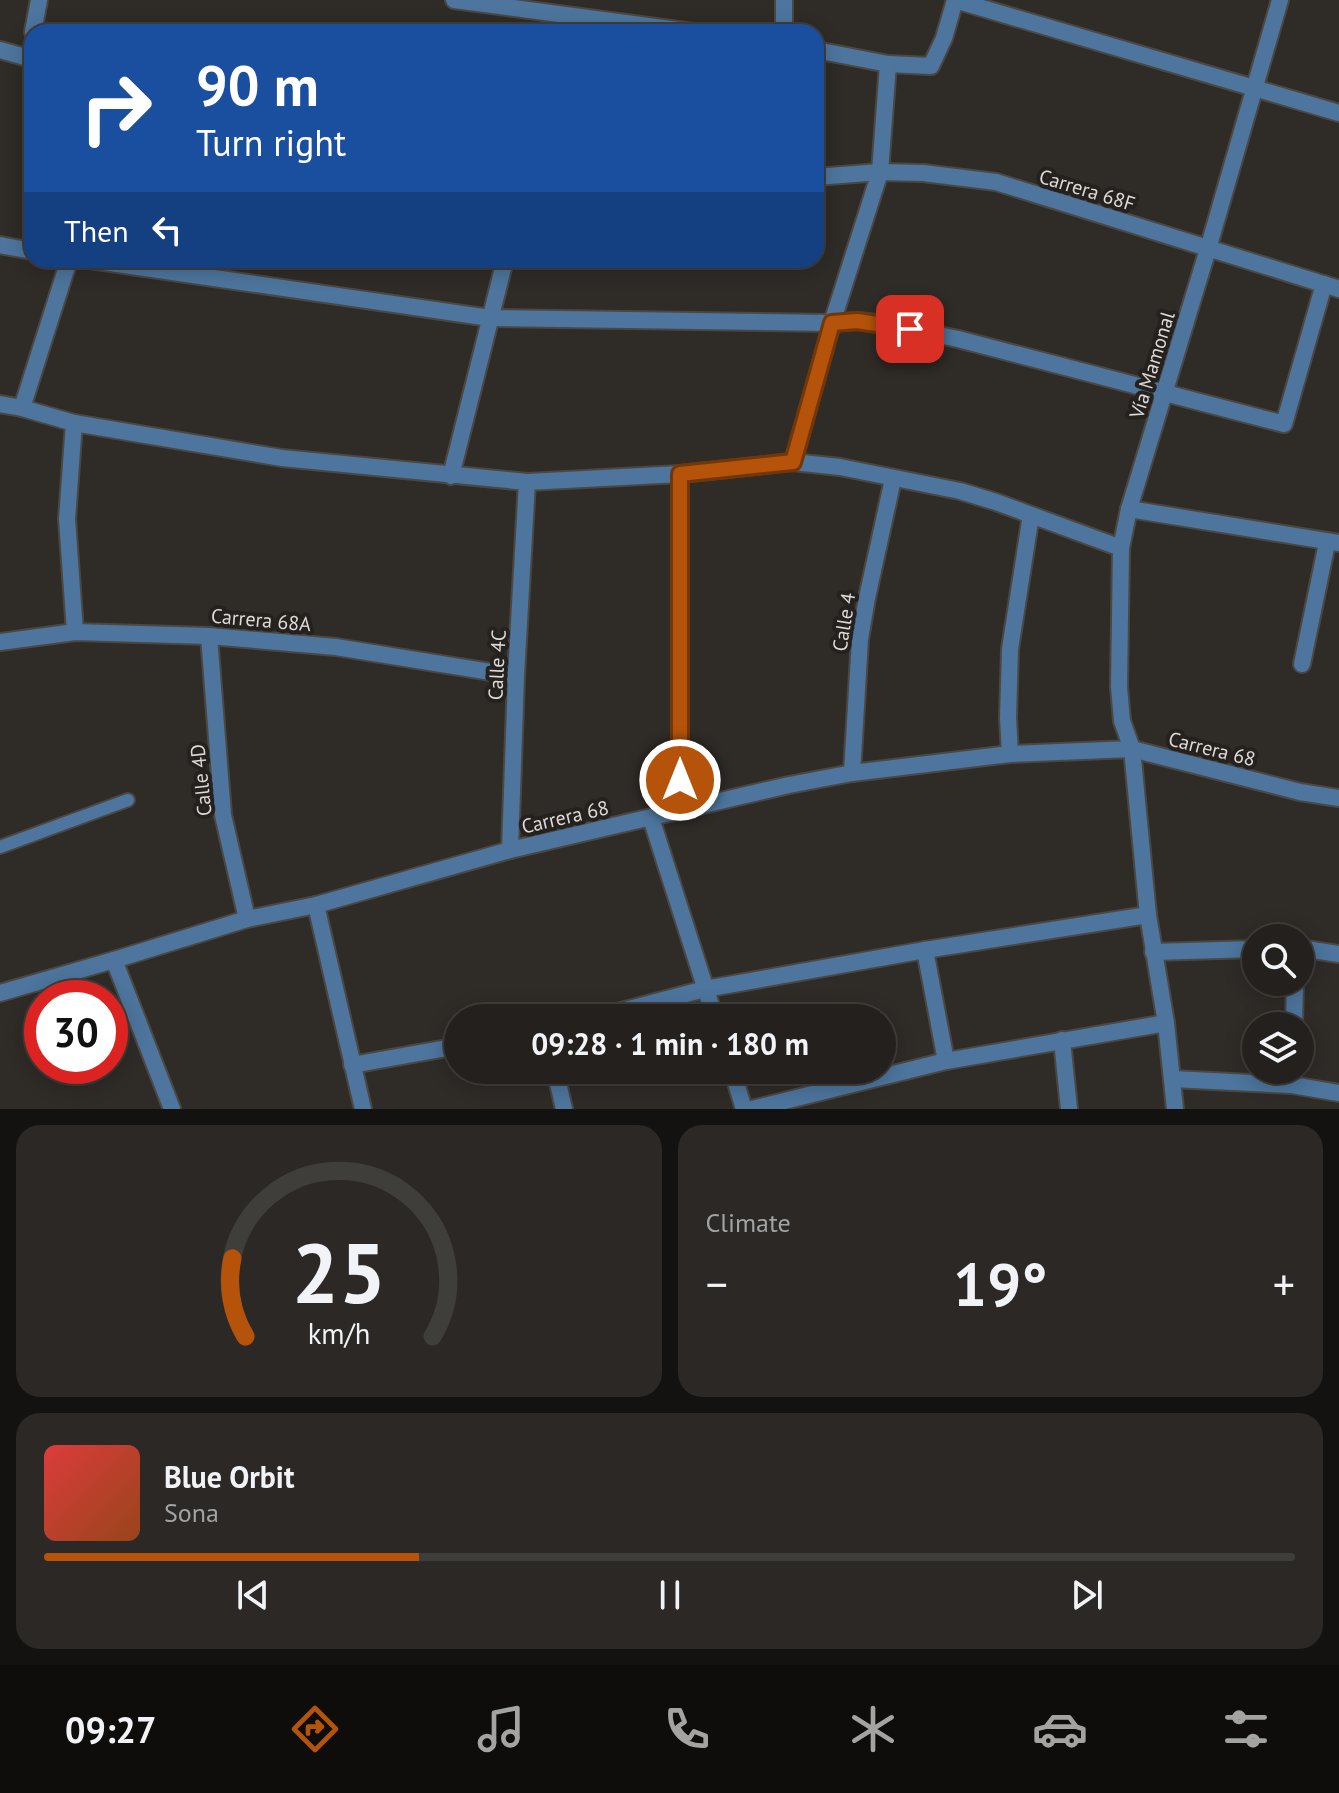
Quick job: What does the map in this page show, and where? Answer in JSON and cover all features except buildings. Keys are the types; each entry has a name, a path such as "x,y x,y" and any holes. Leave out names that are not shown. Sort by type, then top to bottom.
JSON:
{"street":[{"path":"34,24 39,0"},
{"path":"454,0 525,5 560,24"},
{"path":"784,0 784,24"},
{"path":"824,52 888,64 931,66 944,38 955,0 1339,113"},
{"name":"Vía Mamonal","path":"1175,1109 1166,1023 1148,915 1132,749 1122,721 1119,687 1121,548 1129,509 1280,0"},
{"path":"0,50 24,56"},
{"path":"793,462 832,323 880,172 888,64"},
{"name":"Carrera 68F","path":"824,176 880,172 923,173 996,182 1331,287"},
{"path":"0,245 24,250"},
{"path":"22,408 66,268"},
{"path":"145,268 490,318 857,321 886,324 944,336 1284,424 1331,287"},
{"path":"451,476 503,268"},
{"path":"0,404 74,423 282,458 527,482 680,474 793,462 840,467 960,491 1121,548"},
{"path":"74,423 67,519 75,632"},
{"path":"680,474 680,810"},
{"name":"Calle 4","path":"852,773 860,639 893,479"},
{"name":"Calle 4C","path":"510,850 527,482"},
{"path":"1129,509 1333,543 1302,664"},
{"path":"1010,754 1010,649 1031,515"},
{"name":"Carrera 68A","path":"0,642 75,632 209,636 336,647 516,676"},
{"name":"Calle 4D","path":"209,636 223,815 247,919"},
{"name":"Carrera 68","path":"0,993 247,919 316,905 510,850 852,773 1010,754 1132,749 1300,792 1339,798"},
{"path":"651,818 710,1004"},
{"path":"316,905 363,1109"},
{"path":"648,1004 705,989 1148,915"},
{"path":"1153,952 1242,949"},
{"path":"925,950 946,1061"},
{"path":"1314,950 1339,954"},
{"path":"114,960 172,1109"},
{"path":"752,1109 946,1061 1166,1023"},
{"path":"1062,1040 1069,1109"},
{"path":"352,1065 444,1049"},
{"path":"1173,1079 1242,1078"},
{"path":"558,1084 564,1109"},
{"path":"736,1084 744,1109"},
{"path":"1311,1084 1339,1093"}],"lane":[{"path":"0,847 128,800"}],"route":[{"path":"680,780 680,474 793,462 832,323 857,321 910,329"}]}
